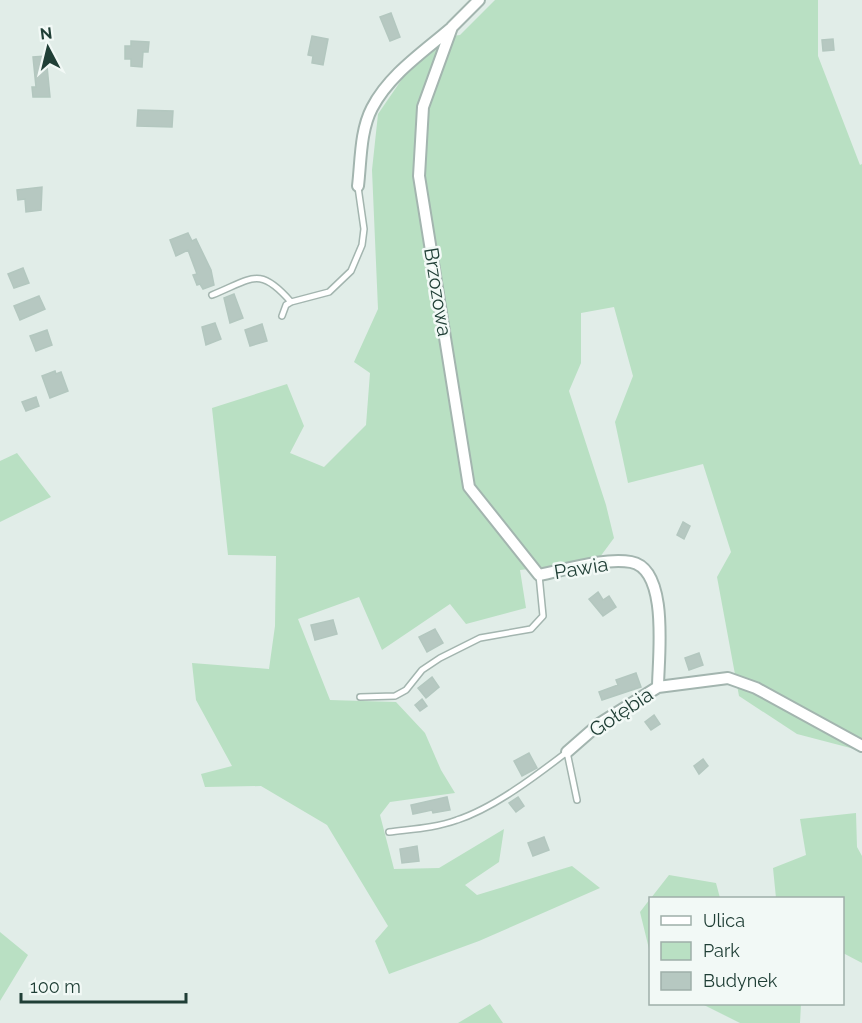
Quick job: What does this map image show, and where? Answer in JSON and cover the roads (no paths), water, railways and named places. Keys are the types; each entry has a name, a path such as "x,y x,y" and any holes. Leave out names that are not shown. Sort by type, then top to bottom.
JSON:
{"street":[{"name":"Brzozowa","path":"479,0 452,27 423,106 419,176 469,487 539,575"},
{"path":"358,186 364,135 371,109 391,79 452,27"},
{"name":"Pawia","path":"539,575 615,562 635,562 642,567 654,588 659,614 660,651 657,687"},
{"name":"Gołębia","path":"567,752 599,724 657,687 714,679 741,681 862,746"}],"lane":[{"path":"282,316 286,305 291,302 329,292 354,265 362,245 364,229 358,186"},
{"path":"212,295 260,278 273,282 291,302"},
{"name":"Pawia","path":"360,696 395,696 406,690 429,664 480,638 531,629 543,616 539,575"},
{"path":"567,752 577,800"},
{"name":"Gołębia","path":"389,832 437,826 470,815 537,774 567,752"}]}
